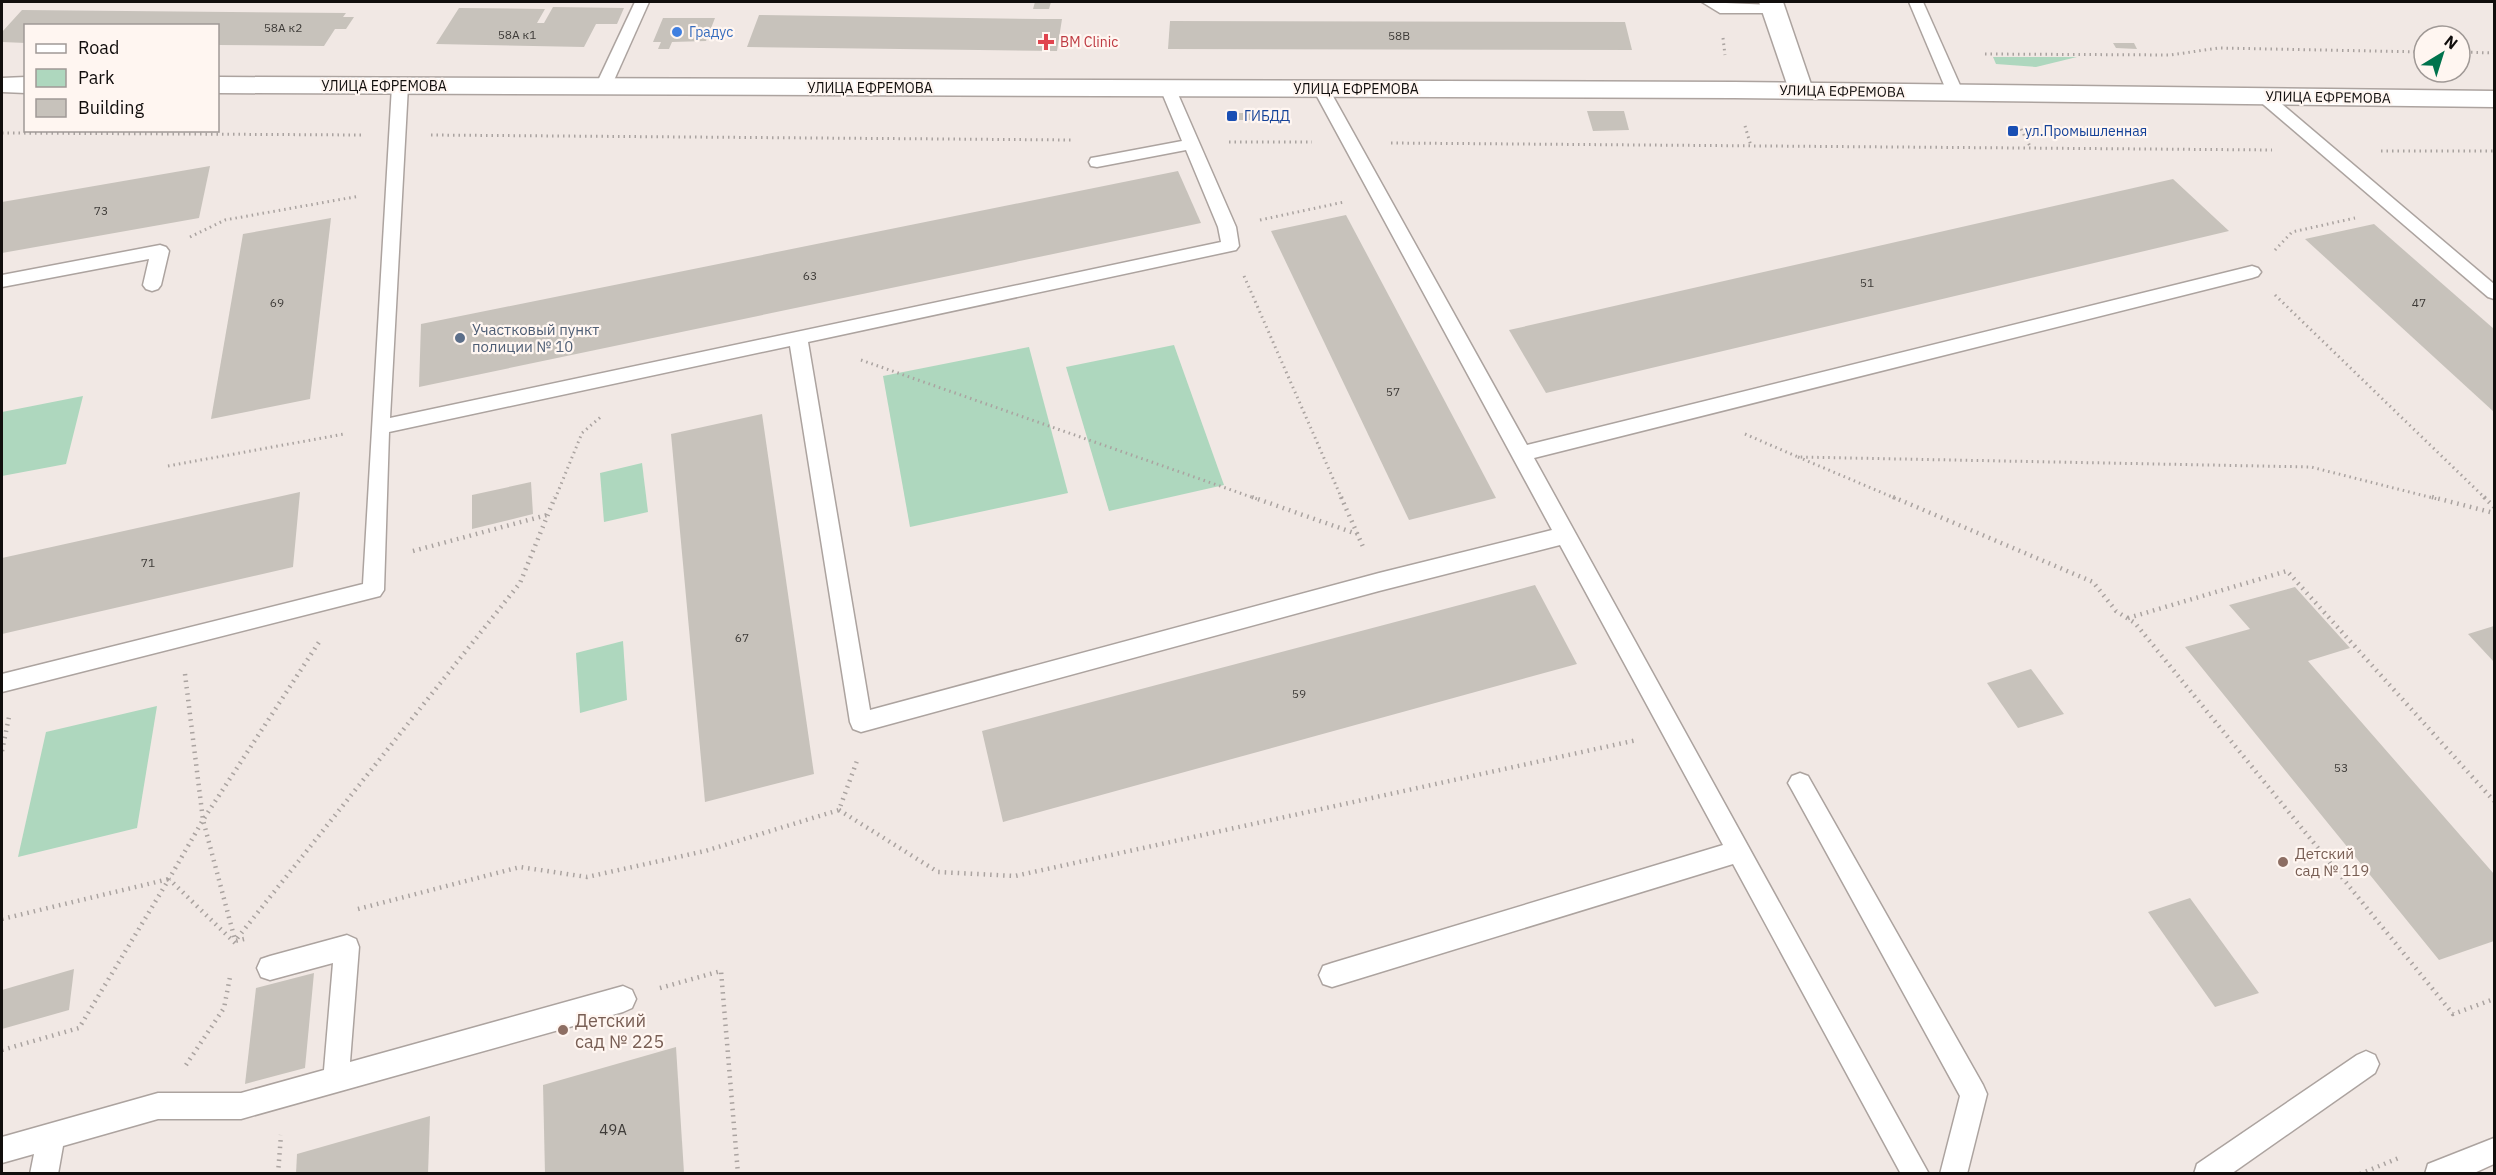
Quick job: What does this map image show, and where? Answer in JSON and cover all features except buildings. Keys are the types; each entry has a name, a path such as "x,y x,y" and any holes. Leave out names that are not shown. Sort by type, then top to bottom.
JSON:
{"street":[{"path":"1772,5 1801,90"},
{"path":"2,85 24,85"},
{"name":"УЛИЦА ЕФРЕМОВА","path":"219,86 1801,90 2494,99"}],"lane":[{"path":"603,87 642,2"},
{"path":"1709,2 1720,9 1772,5"},
{"path":"1916,2 1955,92"},
{"path":"2,683 374,590 392,191 400,86"},
{"path":"380,428 1230,246 1227,227 1168,88"},
{"path":"1321,89 1916,1173"},
{"path":"2263,96 2494,293"},
{"path":"1097,162 1190,143"},
{"path":"2,281 160,251 152,285"},
{"path":"1522,454 2252,272"},
{"path":"798,338 861,722 1379,582 1567,535"},
{"path":"1800,783 1974,1094 1953,1173"},
{"path":"1332,975 1740,851"},
{"path":"270,968 347,947 336,1079"},
{"path":"2,1150 158,1106 241,1106 623,999"},
{"path":"2207,1173 2366,1064"},
{"path":"44,1173 51,1136"},
{"path":"2438,1173 2494,1151"}],"path":[{"path":"1984,54 2169,55 2219,48 2412,51"},
{"path":"2472,52 2494,53"},
{"path":"2,133 1083,140"},
{"path":"1190,143 2494,152"},
{"path":"160,251 225,220 392,191"},
{"path":"1227,227 1380,195"},
{"path":"2361,216 2292,232 2252,272 2494,507"},
{"path":"1230,246 1379,582"},
{"path":"798,338 1357,534"},
{"path":"236,941 520,583 582,433 608,411"},
{"path":"1692,411 2093,582 2116,611 2135,622 2452,1014 2494,999"},
{"path":"168,466 380,428"},
{"path":"1798,457 2311,467 2494,513"},
{"path":"375,561 547,515"},
{"path":"2127,618 2287,571 2494,801"},
{"path":"2,1050 79,1028 170,879 203,820 350,596"},
{"path":"180,638 203,820 236,941 234,952"},
{"path":"839,810 873,718"},
{"path":"349,911 520,867 587,877 705,851 839,810 938,872 1015,876 1674,732"},
{"path":"170,879 236,941"},
{"path":"2,919 170,879"},
{"path":"236,941 247,938"},
{"path":"623,999 721,971 738,1173"},
{"path":"158,1106 225,1008 230,974"}],"green space":[{"path":"1993,57 2077,57 2036,67 1996,64"},
{"path":"1174,345 1224,485 1109,511 1066,367"},
{"path":"1029,347 1068,493 910,527 883,376"},
{"path":"83,396 66,464 2,476 2,412"},
{"path":"642,463 648,512 604,522 600,473"},
{"path":"623,641 627,700 580,713 576,653"},
{"path":"157,706 137,828 18,857 46,732"}],"place":[{"name":"Градус","path":"677,32"},
{"name":"BM Clinic","path":"1046,42"},
{"name":"ГИБДД","path":"1232,116"},
{"name":"ул.Промышленная","path":"2013,131"},
{"name":"Участковый пункт полиции № 10","path":"460,338"},
{"name":"Детский сад № 119","path":"2283,862"},
{"name":"Детский сад № 225","path":"563,1030"}]}
